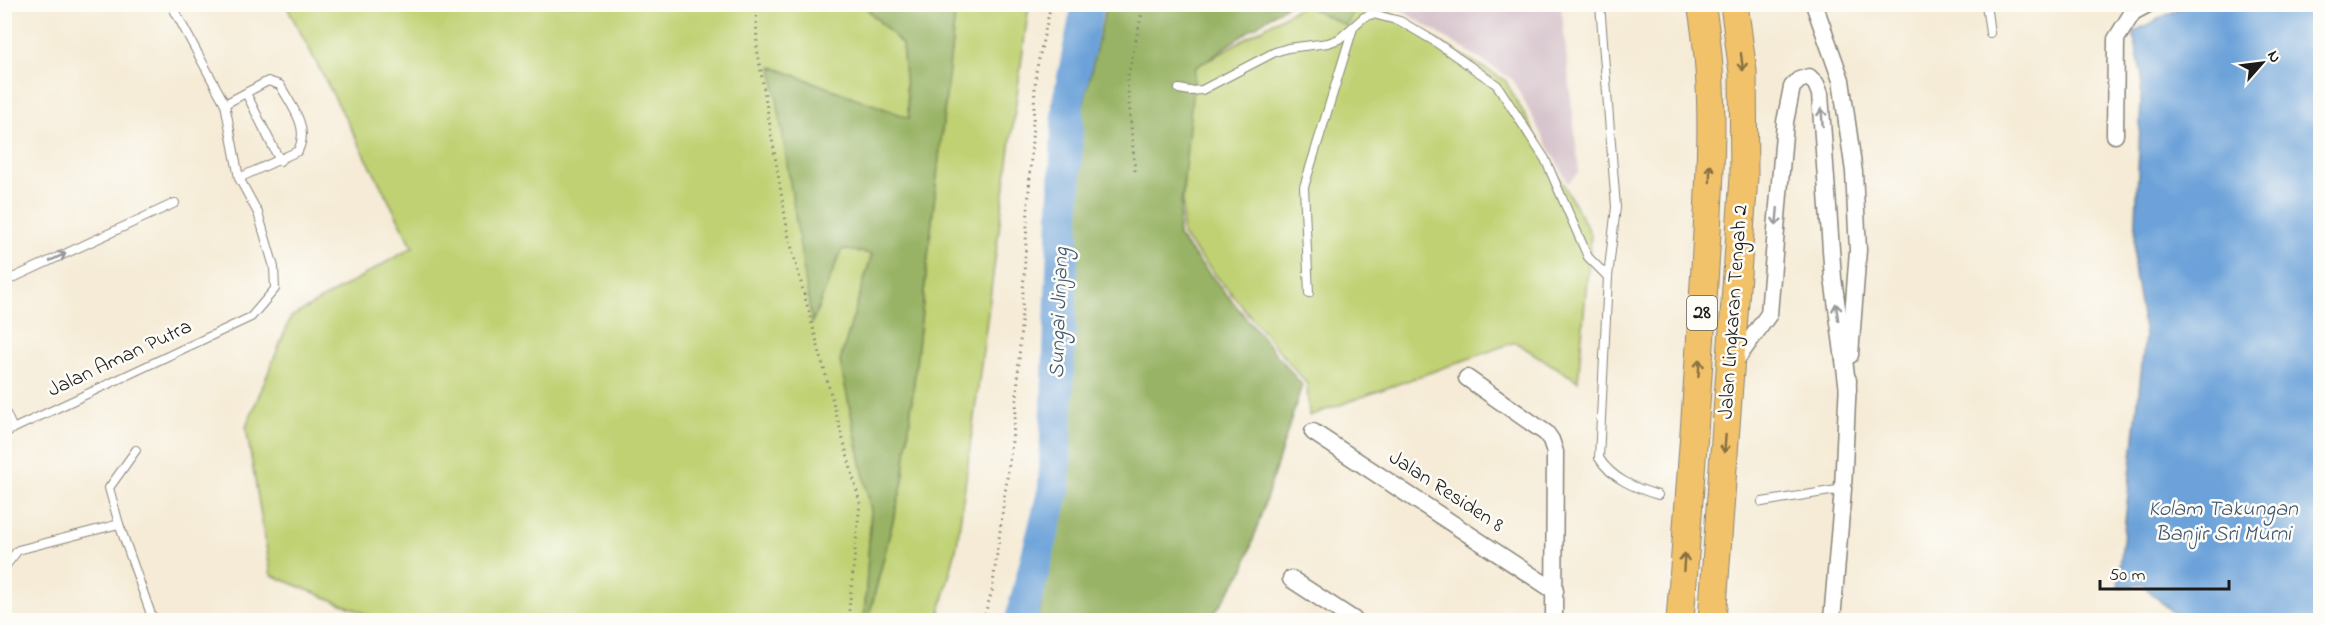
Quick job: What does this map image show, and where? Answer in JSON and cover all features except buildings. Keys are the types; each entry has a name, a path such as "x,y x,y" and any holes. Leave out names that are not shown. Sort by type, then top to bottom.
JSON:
{"highway":[{"name":"Jalan Lingkaran Tengah 2","path":"1712,621 1744,177 1743,72 1734,4"},
{"name":"Jalan Lingkaran Tengah 2","path":"1680,621 1700,363 1710,177 1709,76 1700,11"}],"street":[{"path":"1814,4 1840,80 1854,172 1858,250 1832,621"},
{"path":"2115,135 2116,39 2133,12 2148,4"},
{"path":"1731,367 1769,314 1785,122 1792,87 1799,80 1809,77 1816,84 1820,94 1833,278 1848,390"},
{"path":"1467,378 1546,433 1551,440 1555,452 1554,621"},
{"name":"Jalan Residen 8","path":"1313,432 1555,591"},
{"path":"1291,579 1354,621"}],"lane":[{"path":"171,4 225,104 239,178 298,151 304,130 280,85 268,81 225,104"},
{"path":"1600,4 1616,207 1608,277 1599,458 1605,468 1627,483 1658,495"},
{"path":"1986,4 1990,33"},
{"path":"1179,89 1190,92 1202,90 1275,52 1339,39 1364,17 1373,14 1400,21 1434,40 1497,85 1545,159 1588,257 1608,277"},
{"path":"1309,293 1304,187 1353,28"},
{"path":"246,93 280,161"},
{"name":"Jalan Aman Putra","path":"4,433 251,317 275,289 274,267 258,213 239,178"},
{"path":"4,282 175,203"},
{"path":"4,409 14,429"},
{"path":"136,450 109,488 119,524 153,621"},
{"path":"1762,502 1843,489"},
{"path":"4,568 18,550 119,524"}],"path":[{"path":"756,4 757,48 788,234 860,502 848,621"},
{"path":"983,621 992,591 1016,411 1036,72 1051,4"},
{"path":"1135,171 1127,80 1144,4"}],"shaded area":[{"path":"1393,5 1561,5 1579,172 1568,183 1512,79"}],"green space":[{"path":"286,5 863,5 902,44 909,118 773,67 812,321 842,249 872,254 840,361 871,510 864,620 381,620 271,575 246,427 291,317 413,247"},
{"path":"863,5 956,5 903,481 868,620 864,620 871,510 840,361 872,254 842,249 812,323 772,67 909,118 902,44"},
{"path":"956,5 1029,5 957,545 938,620 868,620 903,481"},
{"path":"1106,5 1287,5 1195,68 1178,236 1302,385 1244,569 1210,620 1038,620 1059,511 1072,261 1071,159"},
{"path":"1303,5 1376,5 1505,80 1591,234 1578,381 1515,342 1309,416 1307,384 1182,235 1187,72"},
{"path":"1303,5 1345,5 1352,13 1347,26"}],"water":[{"name":"Kolam Takungan Banjir Sri Murni","path":"2186,5 2320,5 2320,620 2199,620 2172,612 2143,585 2118,587 2145,336 2134,267 2142,77 2133,32"}],"waterway":[{"name":"Sungai Jinjang","path":"1021,620 1054,489 1068,102 1088,4"}]}
